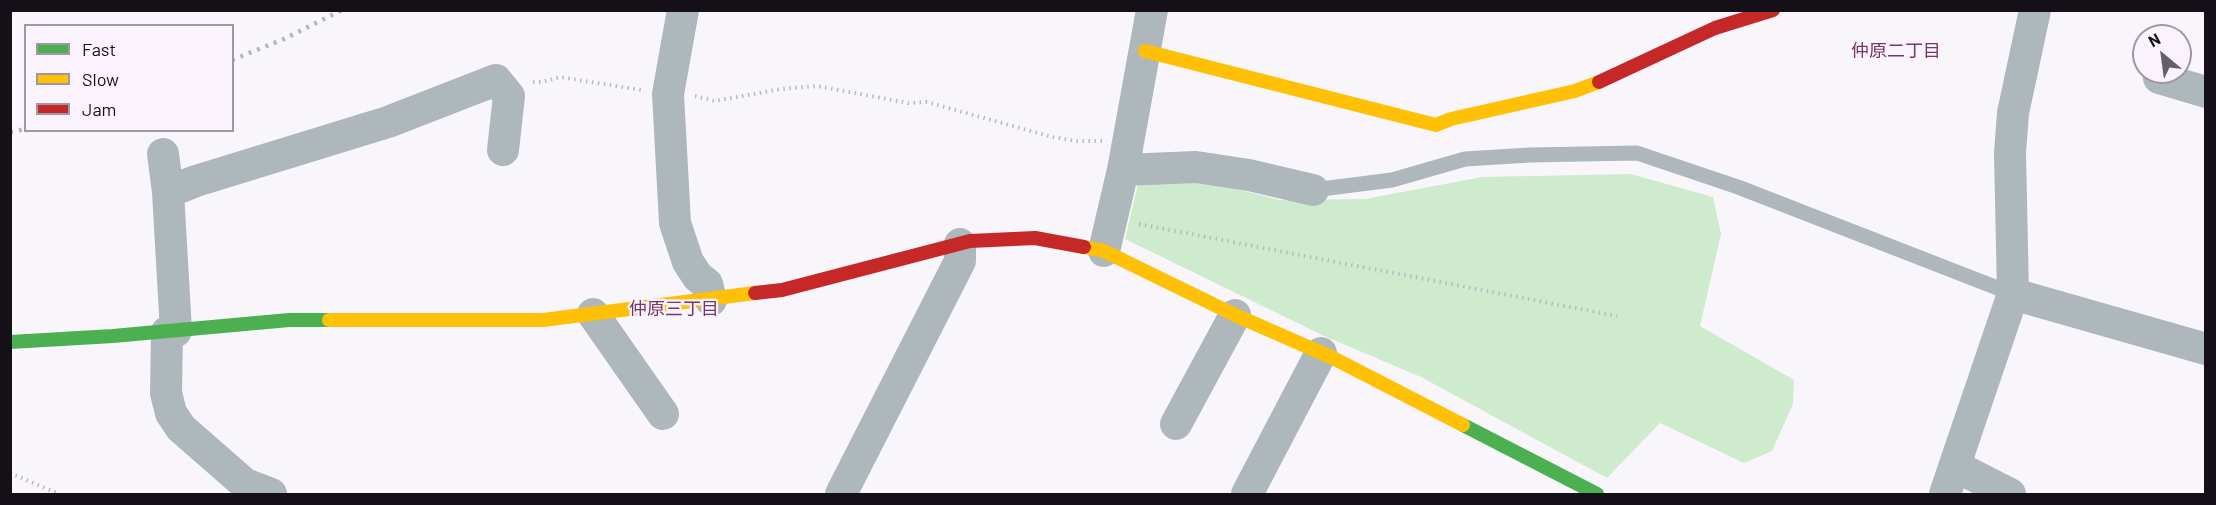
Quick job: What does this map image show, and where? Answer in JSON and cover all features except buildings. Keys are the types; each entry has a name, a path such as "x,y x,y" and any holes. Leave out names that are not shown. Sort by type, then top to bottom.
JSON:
{"street":[{"path":"683,10 668,94 675,223 688,262 698,277 707,284 711,300"},
{"path":"1104,251 1126,155 1152,10"},
{"path":"1144,51 1436,125 1452,119 1575,91 1600,82 1715,28 1773,10"},
{"path":"2010,495 1950,480 2013,294 2010,153 2013,113 2035,10"},
{"path":"168,192 196,181 388,122 496,80 509,96 503,150"},
{"path":"2179,84 2205,92"},
{"path":"163,154 176,307 171,331 166,393 171,413 181,428 245,484 271,495"},
{"path":"1126,155 1249,175 1313,190"},
{"path":"10,342 289,320 543,320 783,290 970,241 1035,238 1104,251 1235,315 1322,353 1597,495"},
{"path":"841,495 960,261 960,244"},
{"path":"2013,294 2205,349"},
{"path":"593,314 663,414"},
{"path":"1176,424 1235,315"},
{"path":"1247,495 1322,353"}],"lane":[{"path":"1313,190 1392,180 1465,159 1637,153 1738,187 2013,294"}],"path":[{"path":"496,80 542,82 560,77 668,94 686,94 715,101 781,89 817,86 908,103 927,102 1126,155"},
{"path":"1112,219 1617,316"},
{"path":"10,473 59,495"}],"green space":[{"path":"1631,174 1713,197 1721,234 1700,326 1794,380 1793,404 1772,451 1744,463 1660,423 1607,478 1421,377 1324,336 1125,239 1138,184 1211,182 1279,200 1365,199 1482,177"}],"railway":[{"path":"234,59 284,39 342,10"},
{"path":"10,132 24,129"}],"traffic: fast":[{"path":"10,342 113,336 289,320 329,320"},
{"path":"1463,425 1597,494"}],"traffic: slow":[{"path":"1145,51 1436,125 1451,119 1575,91 1599,82"},
{"path":"1084,247 1104,251 1235,315 1333,358 1463,425"},
{"path":"329,320 543,320 755,293"}],"traffic: jam":[{"path":"1599,82 1715,28 1773,10"},
{"path":"755,293 782,290 970,241 1035,238 1084,247"}],"district":[{"name":"仲原二丁目","path":"1896,51"},
{"name":"仲原三丁目","path":"674,309"}]}
